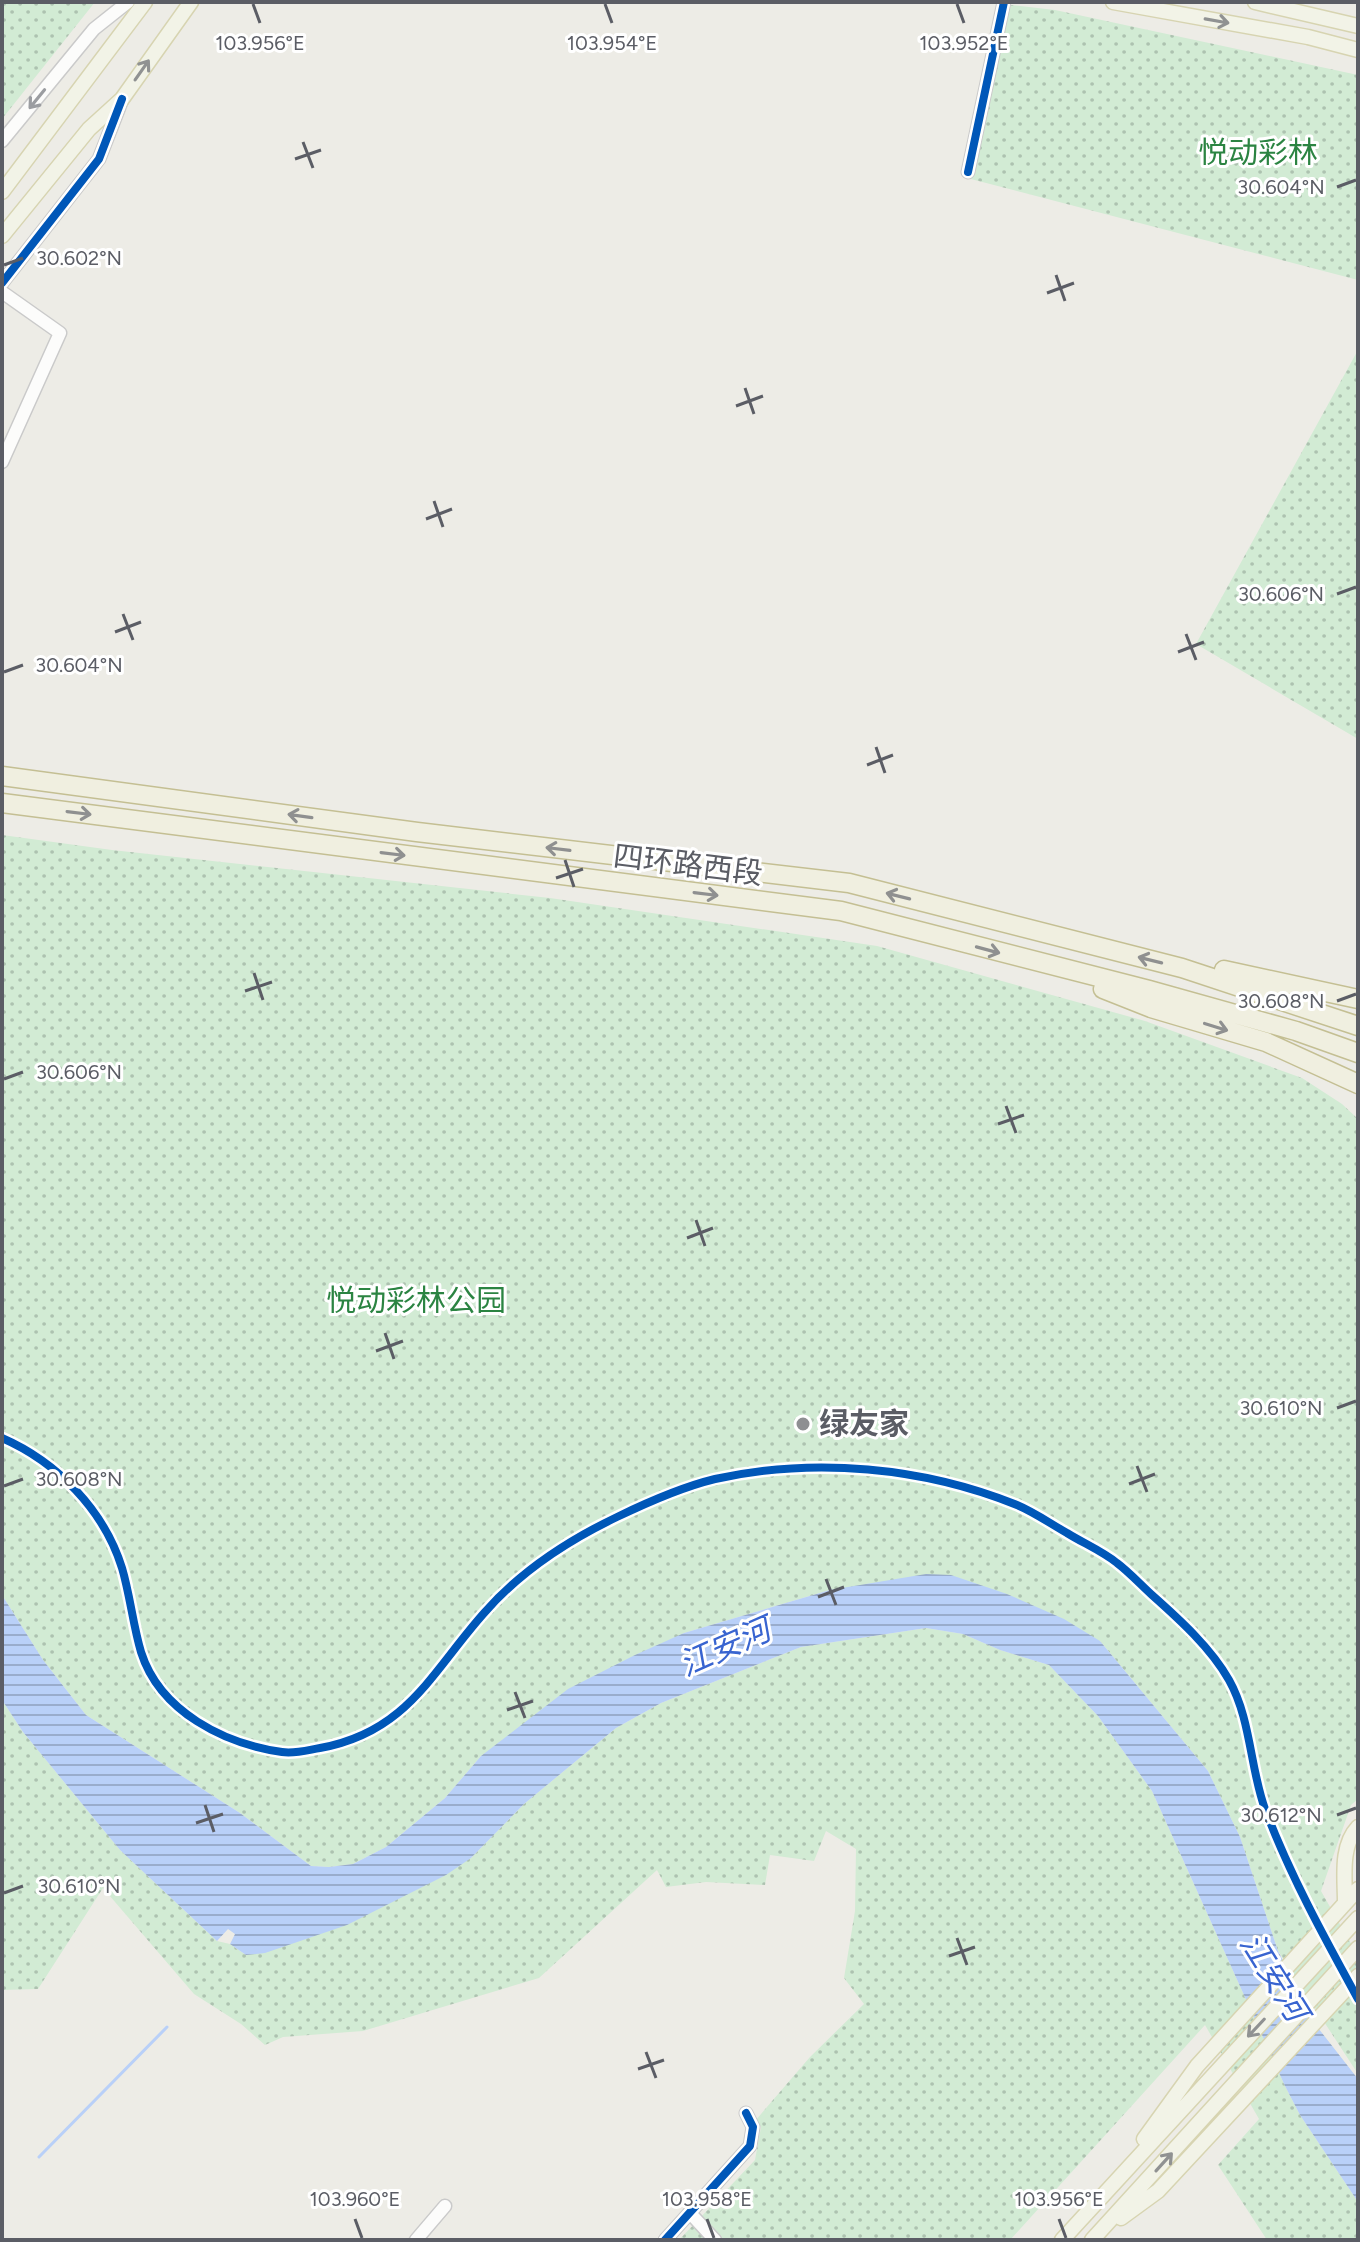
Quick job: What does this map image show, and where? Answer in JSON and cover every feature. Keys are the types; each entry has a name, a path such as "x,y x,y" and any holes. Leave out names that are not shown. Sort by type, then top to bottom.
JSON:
{"highway":[{"name":"四环路西段","path":"2,776 417,832 849,883 1182,968 1358,1026"},
{"name":"四环路西段","path":"2,803 841,911 1149,990 1296,1031 1358,1053"},
{"path":"1037,963 1151,1008 1358,1073"},
{"path":"1182,968 1214,968 1358,999"},
{"path":"1263,979 1358,1009"},
{"path":"1266,1042 1358,1084"}],"main road":[{"path":"2,192 145,2"},
{"path":"2,236 89,129 122,99 191,2"},
{"path":"1113,2 1308,37 1358,50"},
{"path":"1255,2 1358,26"},
{"path":"2,249 89,129"},
{"path":"2,179 33,151"},
{"path":"1341,1907 1345,1854 1351,1834 1358,1827"},
{"path":"1115,2182 1197,2066 1358,1889"},
{"path":"1062,2240 1358,1918"},
{"path":"1094,2238 1357,1949"},
{"path":"1094,2238 1158,2191 1358,1976"}],"street":[{"path":"2,141 94,29 128,2"},
{"path":"968,172 1004,2"},
{"path":"2,283 99,159 122,99"},
{"path":"2,292 60,333 2,462"},
{"path":"665,2240 750,2146 753,2127 746,2113"},
{"path":"416,2240 445,2206"},
{"path":"690,2213 715,2240"}],"green space":[{"path":"2,2 95,2 2,119"},
{"name":"悦动彩林","path":"1011,5 1055,10 1358,75 1358,280 963,177"},
{"path":"1358,350 1358,739 1196,644"},
{"name":"悦动彩林公园","path":"2,835 550,898 877,946 1145,1021 1302,1078 1342,1104 1358,1119 1358,1799 1351,1805 1321,1891 1358,1956 1358,2074 1278,1951 1240,1837 1208,1771 1100,1641 830,1590 684,1633 481,1756 445,1798 386,1847 353,1864 329,1867 311,1866 240,1813 86,1715 43,1660 2,1595"},
{"path":"926,1628 963,1634 1000,1650 1049,1665 1098,1716 1152,1791 1285,2086 1300,2115 1358,2202 1358,2240 1267,2240 1218,2165 1259,2119 1205,2025 1010,2240 679,2240 755,2160 761,2127 755,2121 810,2057 864,2004 844,1978 855,1911 856,1849 826,1831 814,1861 770,1855 765,1885 706,1882 666,1887 657,1870 539,1978 363,2031 283,2037 265,2045 241,2024 194,1994 103,1888 38,1989 2,1990 2,1700 23,1732 120,1850 217,1941 230,1944 246,1955 471,1858 524,1804 616,1728 661,1703 801,1647"}],"water":[{"name":"江安河","path":"926,1574 951,1575 1007,1594 1064,1619 1100,1641 1208,1771 1240,1837 1278,1951 1315,2024 1358,2079 1358,2202 1300,2115 1285,2086 1152,1791 1098,1716 1049,1665 1000,1650 963,1634 926,1628 801,1647 661,1703 616,1728 524,1804 471,1858 446,1875 347,1925 265,1953 246,1955 230,1944 235,1934 228,1929 217,1941 120,1850 23,1732 2,1700 2,1595 43,1660 86,1715 240,1813 311,1866 353,1864 386,1847 445,1798 481,1756 568,1689 635,1655 684,1633 830,1590"}],"waterway":[{"path":"39,2157 167,2027"}],"cycle path":[{"path":"968,172 1004,2"},
{"path":"2,283 99,159 122,99"},
{"path":"2,1438 59,1474 91,1508 114,1547 122,1568 141,1652 163,1692 197,1722 217,1733 260,1748 287,1752 301,1752 350,1740 375,1728 416,1696 485,1612 530,1570 599,1526 690,1486 753,1472 791,1468 868,1470 944,1482 1017,1505 1111,1559 1194,1634 1222,1668 1242,1711 1260,1793 1275,1834 1308,1906 1358,1999"},
{"path":"665,2240 750,2146 753,2127 746,2113"}],"place":[{"name":"绿友家","path":"803,1424"}]}
